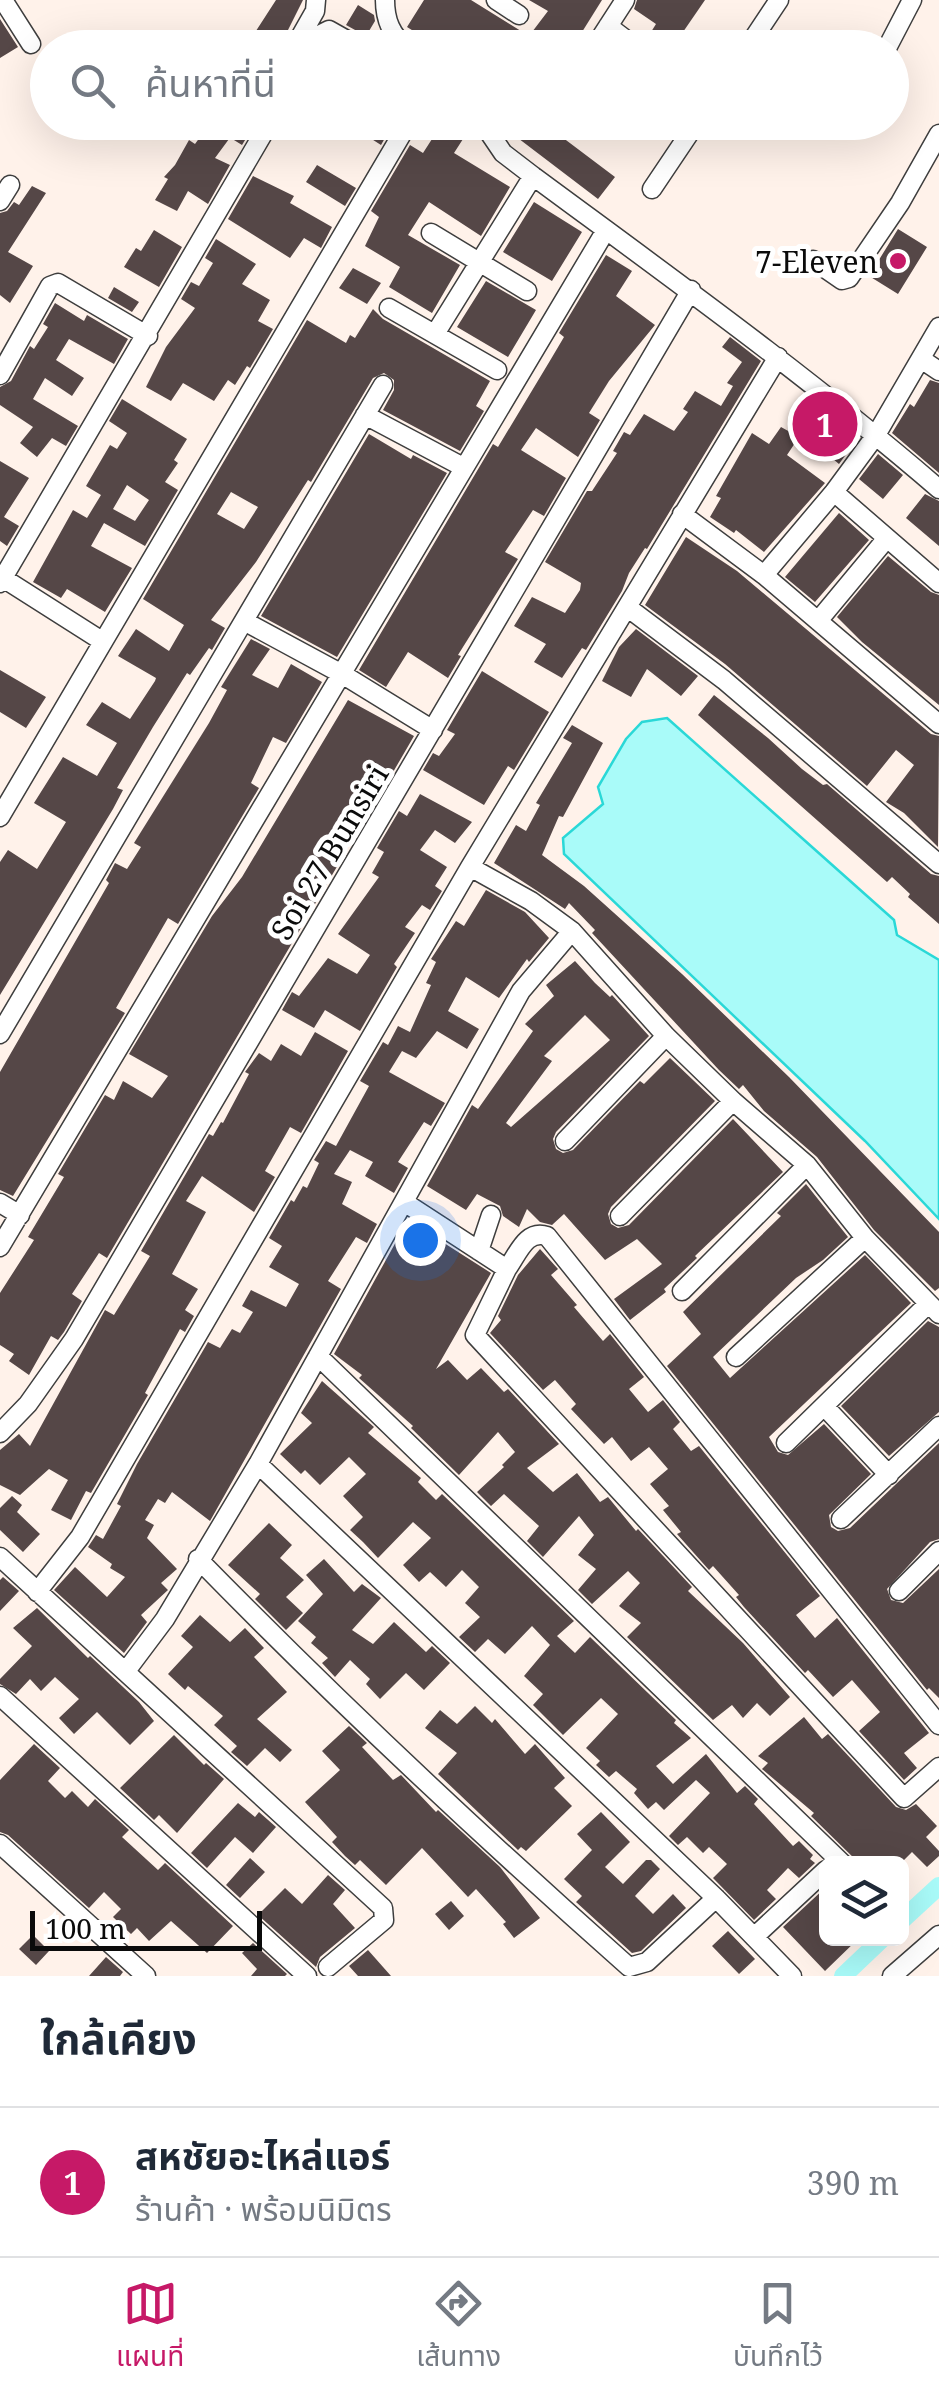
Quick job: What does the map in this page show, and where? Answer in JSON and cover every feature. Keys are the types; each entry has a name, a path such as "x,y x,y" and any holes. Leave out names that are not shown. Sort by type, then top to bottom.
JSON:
{"street":[{"path":"2,0 30,44"},
{"path":"304,30 315,12 316,0"},
{"path":"385,0 391,30"},
{"path":"496,0 519,14"},
{"path":"605,30 625,0"},
{"path":"759,30 779,0"},
{"path":"896,30 912,0"},
{"path":"608,26 613,30"},
{"path":"813,260 842,280 849,278 900,203 939,134"},
{"path":"102,642 1,580 148,336 260,140"},
{"path":"0,817 398,140"},
{"path":"494,140 503,153 778,357 939,489"},
{"path":"652,189 684,140"},
{"path":"435,334 533,176"},
{"path":"0,1247 606,230"},
{"path":"431,233 527,291"},
{"path":"0,375 50,286 58,283 148,336"},
{"name":"Soi 27 Bunsiri","path":"0,1433 28,1404 74,1338 691,290"},
{"path":"389,308 497,370"},
{"path":"764,575 876,435 939,327"},
{"path":"37,1592 77,1542 470,867 778,357"},
{"path":"921,359 939,370"},
{"path":"0,1034 383,385"},
{"path":"365,415 463,467"},
{"path":"834,492 939,584"},
{"path":"682,514 764,575 938,720"},
{"path":"818,621 887,538"},
{"path":"627,607 724,680 939,864"},
{"path":"244,620 433,730"},
{"path":"470,867 531,901 572,931 666,1036 732,1101 807,1165 865,1238 934,1309 786,1443"},
{"path":"126,1671 161,1624 258,1464 521,992 572,931"},
{"path":"565,1141 666,1036"},
{"path":"620,1216 732,1101"},
{"path":"682,1291 807,1165"},
{"path":"0,1202 20,1215"},
{"path":"404,1202 508,1269"},
{"path":"479,1251 491,1215"},
{"path":"939,1726 547,1236 530,1236 508,1269 475,1335 904,1798 939,1767"},
{"path":"736,1357 865,1238"},
{"path":"318,1356 827,1856"},
{"path":"824,1406 888,1475"},
{"path":"841,1519 939,1426"},
{"path":"258,1464 716,1898 792,1976"},
{"path":"899,1591 939,1551"},
{"path":"0,1557 383,1908 384,1920 327,1973"},
{"path":"198,1559 468,1824 629,1967 647,1962 716,1898"},
{"path":"0,1696 307,1976"},
{"path":"0,1844 146,1976"},
{"path":"754,1937 819,1878"},
{"path":"892,1976 939,1935"}],"water":[{"path":"667,718 894,920 897,935 939,960 939,1219 865,1141 564,854 563,838 603,804 598,787 626,739 642,722"}],"building":[{"path":"276,0 303,0 288,30 257,30"},
{"path":"424,0 471,0 519,30 412,30 407,27"},
{"path":"529,0 602,0 583,30 534,30 548,11"},
{"path":"637,0 705,0 684,30 652,30 656,24 634,9"},
{"path":"358,5 374,15 370,30 355,30 346,25"},
{"path":"0,19 18,47 0,58"},
{"path":"189,140 195,144 198,140 228,140 215,158 230,165 208,204 188,191 177,211 155,200 168,179 164,177"},
{"path":"431,140 462,140 454,153 510,187 481,236 429,202 408,235 460,265 432,313 389,287 400,267 365,246 379,217 371,211 410,145 423,153"},
{"path":"521,140 566,140 615,177 598,199"},
{"path":"317,165 356,188 345,206 306,182"},
{"path":"253,176 294,196 290,203 332,227 321,248 304,238 290,258 228,219"},
{"path":"32,186 46,193 8,252 33,266 10,303 0,295 0,213 14,202 19,205"},
{"path":"534,202 582,232 552,281 503,252"},
{"name":"7-Eleven","path":"898,229 927,247 898,294 869,276"},
{"path":"154,230 182,247 159,287 124,267 136,248 141,251"},
{"path":"216,239 256,264 242,284 270,300 258,321 273,329 250,368 247,366 235,385 228,380 214,401 183,383 171,401 146,387 166,347 195,308 181,299 191,282 199,286 213,263 205,258"},
{"path":"606,255 632,271 616,296 655,325 609,381 589,413 600,420 578,457 536,428 521,450 566,478 544,516 533,510 505,552 518,559 458,655 461,656 448,678 408,652 386,687 359,670 493,444 498,447 551,359 564,337 559,333"},
{"path":"353,268 381,283 367,304 339,288"},
{"path":"486,281 536,310 508,357 457,327"},
{"path":"114,287 139,302 132,312 108,298"},
{"path":"55,303 84,321 87,315 128,339 114,364 69,339 56,360 84,378 72,396 45,378 33,399 78,426 66,446 52,438 37,457 20,443 33,427 0,405 0,387 11,381 30,346 34,349 48,327 43,324"},
{"path":"373,309 383,319 490,381 476,406 484,411 460,451 383,410 394,390 394,380 384,373 373,378 311,482 308,480 256,562 211,620 225,628 212,650 209,648 190,675 187,673 153,727 117,788 123,790 113,809 0,995 0,862 8,850 37,869 66,822 34,803 63,757 97,776 117,743 86,725 102,702 130,719 155,681 156,678 118,656 136,629 169,651 184,625 143,599 307,320 346,343 350,335 355,338","holes":["231,492 258,507 244,529 217,514"]},
{"path":"730,337 761,361 629,573 586,650 582,648 562,678 534,662 546,644 514,626 532,597 565,613 580,590 581,583 545,562 587,491 592,491 617,453 613,451 624,432 630,435 644,414 674,431 688,412 683,409 695,391 721,406 733,386 727,383 742,362 722,347"},
{"path":"930,380 939,383 939,473 892,433"},
{"path":"122,399 187,439 165,482 178,490 145,546 104,523 91,546 132,568 105,612 67,589 61,598 33,582 73,510 87,518 101,495 86,486 110,445 117,449 127,433 109,421","holes":["127,485 149,500 135,521 113,509"]},
{"path":"823,410 858,438 839,464 803,434"},
{"path":"781,427 799,437 787,455 825,483 764,552 736,530 734,533 710,517 721,498 716,496 752,433 769,444"},
{"path":"369,434 411,459 413,455 447,473 337,657 261,616"},
{"path":"878,454 903,475 883,499 859,479"},
{"path":"0,461 29,478 4,517 19,526 7,546 0,541"},
{"path":"925,494 939,501 939,546 906,518"},
{"path":"839,513 869,540 815,602 785,577"},
{"path":"686,537 737,571 931,734 939,736 938,847 904,813 886,802 914,765 896,750 867,786 725,664 645,605"},
{"path":"888,556 939,595 939,705 837,617"},
{"path":"636,629 698,676 681,696 647,669 631,697 602,681 619,647"},
{"path":"251,639 270,649 252,675 278,688 291,664 322,682 286,743 273,737 251,783 259,788 178,924 168,918 116,1008 125,1013 13,1196 0,1190 0,1072 109,883 106,880 115,863 127,869 141,847 134,843 209,723 227,690 221,687"},
{"path":"0,670 46,697 26,728 0,712"},
{"path":"482,671 549,712 514,770 508,766 484,805 423,770 433,753 439,756 455,734 447,730"},
{"path":"714,695 802,769 827,784 931,874 939,876 939,924 892,877 887,882 698,715"},
{"path":"348,700 414,736 378,798 374,795 361,815 366,818 358,831 348,824 334,846 345,853 107,1258 99,1253 72,1294 82,1301 64,1332 58,1340 51,1336 29,1375 9,1361 14,1354 0,1345 0,1293 34,1240 28,1237 64,1177 58,1174 105,1095 114,1100 123,1081 152,1098 168,1076 129,1054"},
{"path":"572,725 603,743 563,817 559,816 542,855 584,886 682,974 789,1077 939,1232 939,1288 935,1291 874,1230 817,1157 764,1111 743,1085 739,1089 719,1070 569,903 565,909 494,863 516,825 526,831 540,805 536,803 572,743 563,738"},
{"path":"420,794 472,822 455,843 435,830 420,850 447,867 435,886 442,891 430,910 422,905 405,927 415,933 394,964 397,967 360,1031 325,1010 314,1028 282,1010 292,992 299,996 328,958 357,974 370,955 338,934 379,877 372,873 384,852 377,848 399,811 407,816"},
{"path":"486,890 525,912 549,938 529,962 527,959 499,998 466,977 448,1011 479,1029 467,1049 437,1031 416,1058 402,1051 389,1072 445,1103 431,1126 424,1122 398,1162 408,1168 394,1193 365,1176 373,1162 350,1150 334,1174 352,1182 342,1204 377,1224 367,1243 356,1237 328,1281 341,1289 210,1521 172,1492 165,1503 158,1499 145,1520 154,1525 147,1538 177,1569 161,1583 168,1590 141,1615 147,1622 124,1653 54,1590 75,1567 107,1597 125,1577 88,1547 96,1535 103,1539 137,1464 208,1342 220,1348 232,1329 240,1333 253,1312 242,1306 251,1290 286,1307 299,1284 269,1267 282,1246 269,1238 291,1200 294,1202 303,1186 307,1188 319,1163 314,1160 326,1141 336,1146 369,1086 360,1081 383,1042 388,1045 398,1026 410,1032 431,985 426,983 436,962 431,959 456,921 464,926"},
{"path":"575,961 649,1036 556,1132 556,1149 563,1153 573,1150 640,1081 644,1084 670,1058 715,1101 611,1207 611,1224 618,1228 629,1225 733,1119 783,1172 695,1256 664,1289 666,1292 630,1320 614,1299 662,1264 637,1239 605,1260 564,1214 552,1225 540,1222 527,1209 519,1227 503,1216 500,1206 477,1194 466,1210 427,1186 472,1105 478,1109 533,1031 525,1024 554,996 546,985","holes":["585,1015 610,1040 511,1127 506,1123 552,1061 544,1056"]},
{"path":"315,1032 348,1051 301,1133 290,1127 265,1171 275,1177 254,1212 202,1176 186,1201 206,1212 172,1274 198,1289 185,1310 194,1316 185,1332 180,1329 145,1393 148,1395 91,1493 86,1491 71,1520 51,1510 68,1480 49,1469 20,1495 0,1485 0,1450 19,1434 30,1446 105,1310 114,1315 150,1256 141,1251 209,1134 213,1136 223,1123 249,1074 245,1072 259,1053 271,1061 281,1044 301,1056"},
{"path":"806,1184 848,1237 796,1278 713,1357 730,1378 865,1255 911,1303 769,1437 778,1452 788,1455 824,1424 871,1474 829,1515 831,1527 838,1531 850,1528 939,1443 939,1539 930,1542 887,1589 891,1600 903,1603 939,1569 939,1698 927,1690 667,1366 701,1334 683,1312 781,1216 777,1213"},
{"path":"408,1220 491,1273 436,1369 448,1360 467,1380 481,1368 504,1392 508,1389 559,1444 527,1468 553,1492 577,1473 600,1502 608,1497 692,1587 688,1591 743,1643 790,1697 770,1716 757,1703 743,1718 732,1705 713,1720 627,1637 641,1623 619,1606 640,1583 628,1571 592,1604 578,1590 596,1569 578,1555 594,1535 579,1516 543,1557 527,1541 539,1526 504,1494 491,1506 477,1492 515,1452 498,1432 459,1475 413,1426 359,1378 362,1375 334,1354"},
{"path":"540,1249 558,1269 551,1275 577,1305 574,1307 603,1341 610,1334 644,1377 629,1389 648,1412 663,1400 680,1422 673,1429 691,1451 699,1446 820,1596 796,1615 815,1638 837,1618 929,1733 904,1753 917,1768 904,1780 859,1731 880,1712 852,1680 833,1697 808,1670 805,1673 744,1607 736,1597 739,1595 713,1566 709,1570 677,1534 681,1532 663,1510 669,1506 650,1484 668,1469 649,1447 631,1461 612,1437 604,1444 571,1409 576,1404 555,1380 543,1390 490,1333 501,1320 498,1316 518,1275"},
{"path":"928,1321 939,1327 939,1412 889,1456 841,1406"},
{"path":"322,1381 374,1427 368,1433 421,1478 418,1482 436,1500 442,1494 574,1621 557,1636 575,1653 590,1637 676,1720 674,1723 691,1738 656,1766 673,1784 706,1754 737,1793 745,1786 758,1799 754,1804 793,1846 799,1841 813,1855 810,1859 815,1863 799,1878 788,1868 767,1890 776,1899 754,1920 713,1878 727,1864 709,1847 703,1853 687,1837 678,1845 669,1836 710,1793 696,1780 664,1810 656,1802 648,1809 634,1793 637,1789 616,1771 609,1777 586,1748 618,1714 601,1698 563,1735 533,1705 543,1694 524,1676 550,1645 532,1626 505,1654 488,1639 475,1652 459,1637 480,1617 465,1603 479,1587 462,1570 446,1587 430,1572 419,1582 403,1565 431,1538 413,1522 378,1558 350,1530 363,1517 343,1496 366,1474 349,1457 320,1485 280,1454 312,1423 301,1413"},
{"path":"12,1496 22,1505 17,1512 40,1534 23,1552 0,1530 0,1508"},
{"path":"269,1523 292,1545 280,1558 304,1580 286,1597 303,1613 286,1630 255,1599 260,1594 228,1565"},
{"path":"324,1559 354,1592 362,1584 381,1598 352,1630 373,1644 394,1622 426,1652 432,1646 450,1663 424,1690 406,1673 380,1699 366,1684 370,1679 350,1660 335,1677 322,1663 328,1658 311,1643 316,1637 298,1621 323,1594 306,1575"},
{"path":"3,1577 19,1591 0,1611 0,1580"},
{"path":"37,1608 139,1702 154,1721 130,1745 97,1712 74,1734 59,1718 79,1699 55,1677 41,1691 30,1679 16,1694 0,1684 0,1679 32,1646 13,1628"},
{"path":"200,1615 230,1642 245,1628 264,1648 254,1657 287,1692 257,1719 292,1750 280,1762 265,1748 247,1766 231,1752 237,1746 214,1725 223,1716 168,1674 193,1647 181,1636"},
{"path":"475,1706 492,1723 495,1719 525,1754 535,1744 565,1778 554,1788 572,1806 526,1851 521,1847 518,1850 438,1774 457,1753 425,1728 440,1710 457,1724"},
{"path":"804,1717 822,1739 828,1734 896,1807 906,1810 916,1804 937,1826 926,1837 939,1856 927,1867 912,1852 908,1856 852,1856 811,1816 814,1813 762,1769 768,1763 758,1756"},
{"path":"349,1726 367,1743 362,1747 393,1780 401,1775 436,1812 500,1867 540,1918 514,1938 503,1924 506,1922 476,1889 468,1897 422,1848 386,1885 360,1860 355,1865 345,1856 332,1842 337,1837 305,1802 340,1770 322,1751"},
{"path":"174,1735 224,1779 177,1833 159,1815 154,1820 120,1788"},
{"path":"34,1744 60,1768 48,1781 65,1798 72,1791 88,1807 95,1799 129,1830 122,1837 158,1870 165,1863 233,1926 207,1953 171,1921 149,1941 137,1928 131,1934 113,1917 121,1909 104,1892 89,1908 0,1832 0,1780"},
{"path":"238,1803 255,1817 259,1812 276,1827 253,1853 235,1837 207,1868 191,1853"},
{"path":"601,1812 630,1842 605,1867 623,1884 646,1860 651,1860 660,1869 635,1896 653,1914 673,1894 686,1908 641,1951 632,1953 576,1902 582,1896 564,1879 592,1850 577,1834"},
{"path":"250,1858 265,1872 240,1898 226,1885"},
{"path":"328,1875 345,1890 333,1904 355,1928 320,1957 316,1967 258,1915 285,1888 302,1904"},
{"path":"819,1894 819,1946 851,1946 825,1971 783,1927"},
{"path":"451,1901 464,1916 449,1930 435,1914"},
{"path":"728,1931 755,1959 739,1974 712,1946"},
{"path":"33,1935 49,1951 36,1965 19,1949"},
{"path":"253,1943 287,1974 251,1976 257,1969 242,1953"},
{"path":"368,1950 391,1976 358,1976 349,1966"},
{"path":"106,1957 123,1972 120,1976 89,1976"}],"waterway":[{"path":"909,1914 939,1886"},
{"path":"843,1976 875,1946"}],"place":[{"name":"7-Eleven","path":"898,261"},
{"name":"สหชัยอะไหล่แอร์","path":"825,424"}]}
